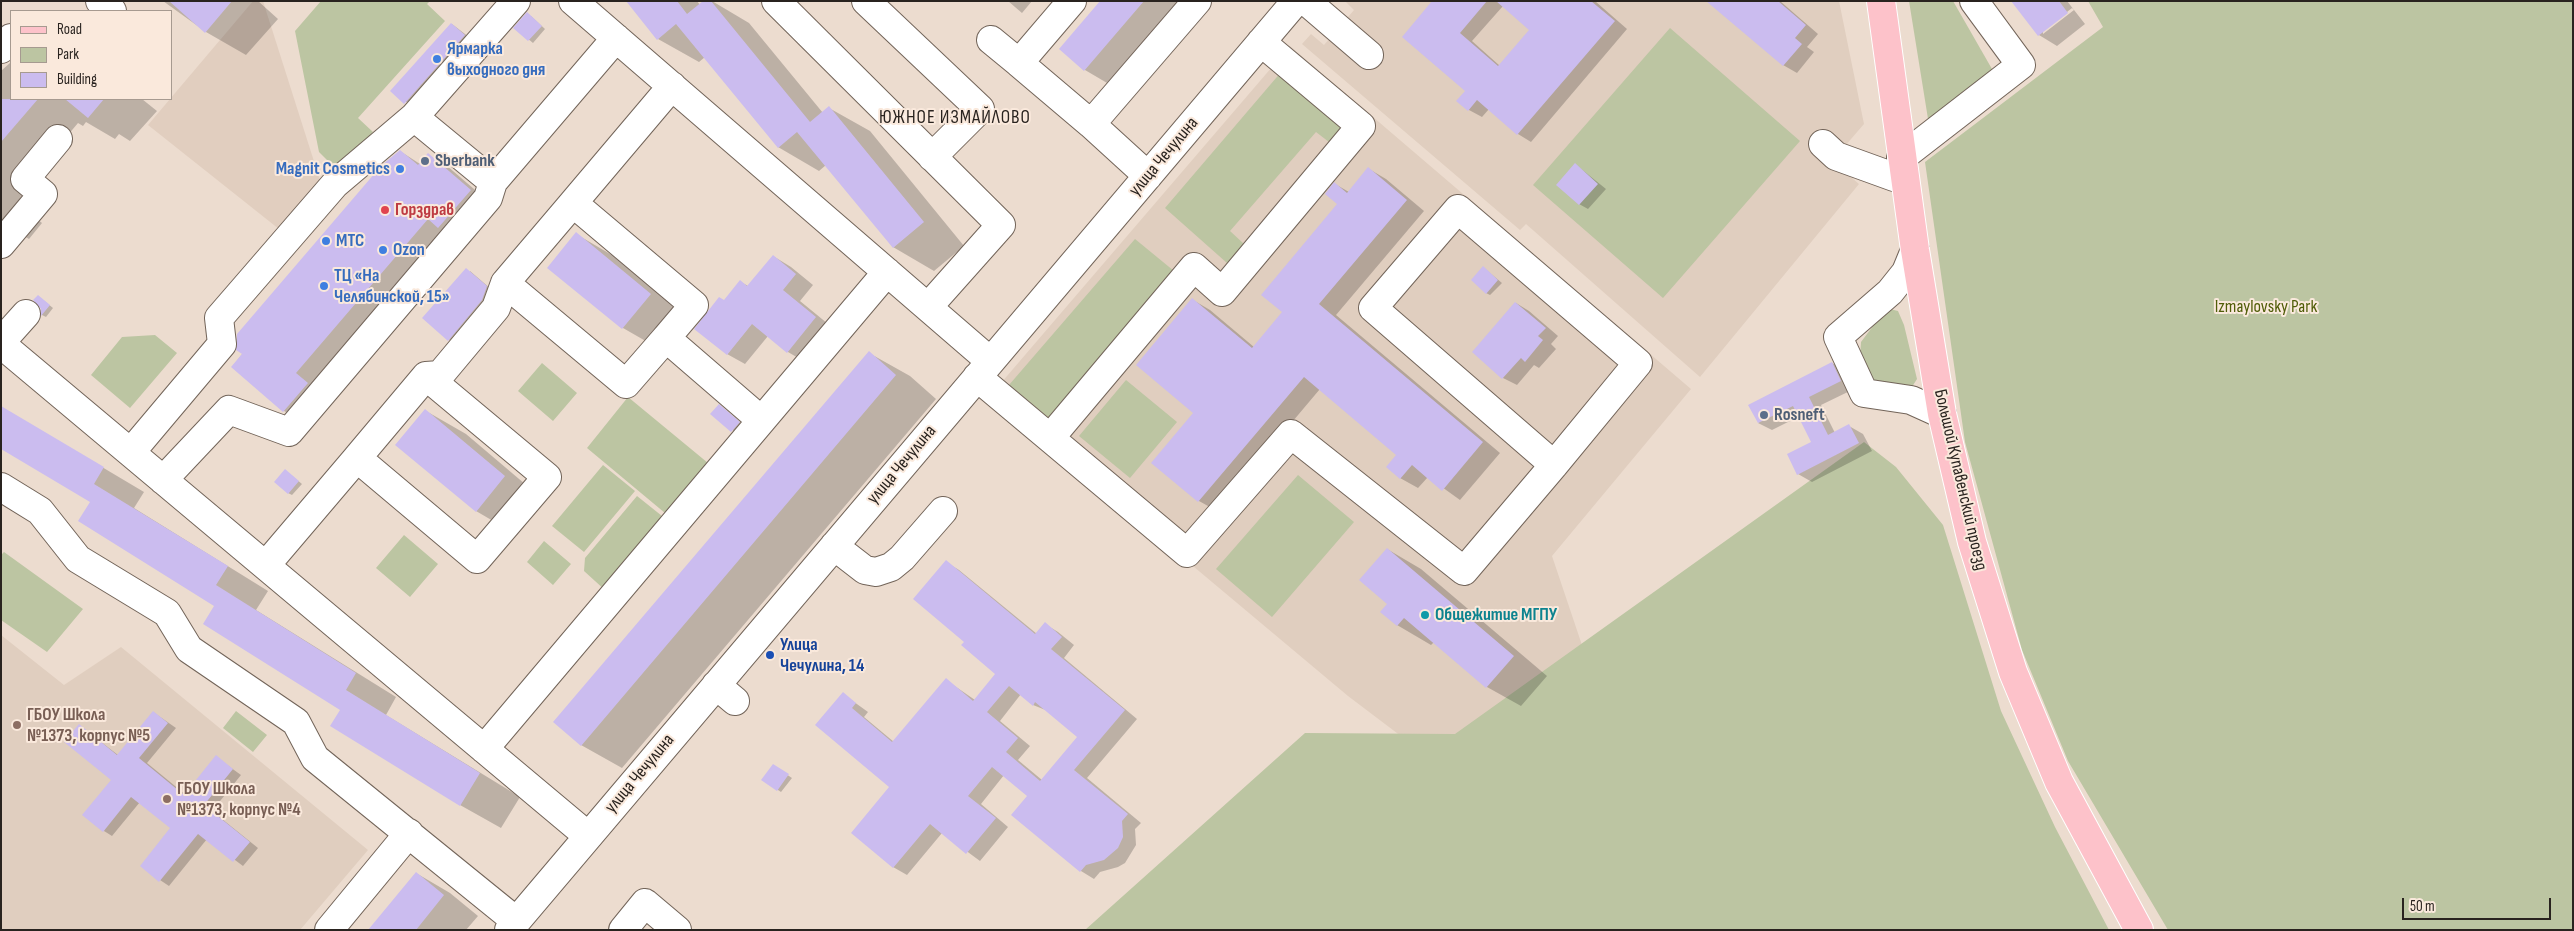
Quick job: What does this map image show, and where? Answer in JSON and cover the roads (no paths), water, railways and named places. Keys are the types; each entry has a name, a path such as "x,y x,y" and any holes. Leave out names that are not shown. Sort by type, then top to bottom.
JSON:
{"main road":[{"name":"Большой Купавенский проезд","path":"1882,1 1915,250 1942,414 1972,542 2012,672 2059,782 2139,930"}],"street":[{"path":"100,1 111,10"},
{"path":"131,452 222,344 218,318 335,184 414,116 516,1"},
{"path":"573,1 928,307 1050,438 1187,553 1291,434 1464,571 1554,465 1638,363 1458,209 1374,308 1554,465"},
{"path":"776,1 1001,225 928,307"},
{"path":"866,1 980,109 932,157"},
{"path":"1019,63 1072,1"},
{"path":"1091,124 1197,1"},
{"name":"улица Чечулина","path":"513,925 588,836 725,693 834,546 1296,1"},
{"path":"1306,1 1368,55"},
{"path":"1823,144 1836,156 1894,177 1903,166 2021,65 1974,1"},
{"path":"163,480 229,410 289,432 488,198 493,182 616,38"},
{"path":"1,49 10,39"},
{"path":"991,40 1091,124 1148,176"},
{"path":"1050,438 1194,267 1222,292 1362,126 1261,42"},
{"path":"266,565 426,376 440,375 496,308 505,283 672,86"},
{"path":"414,116 493,182"},
{"path":"1,244 44,194 25,179 58,139"},
{"path":"505,283 626,384 666,338 694,305 573,203"},
{"path":"1915,250 1906,272 1890,292 1838,337 1864,393 1911,400 1942,414"},
{"path":"484,749 887,272"},
{"path":"26,314 1,343 588,836"},
{"path":"666,338 760,420"},
{"path":"357,458 477,559 484,552 546,477 426,376"},
{"path":"1,487 40,511 78,559 166,613 188,649 296,722 316,758 409,833 513,925"},
{"path":"834,546 865,570 876,572 891,566 902,558 943,510"},
{"path":"329,930 409,833"},
{"path":"623,930 645,903 677,930"}],"place":[{"name":"Ярмарка выходного дня","path":"437,59"},
{"name":"Sberbank","path":"425,161"},
{"name":"Magnit Cosmetics","path":"400,169"},
{"name":"Горздрав","path":"385,210"},
{"name":"МТС","path":"326,241"},
{"name":"Ozon","path":"383,250"},
{"name":"ТЦ «На Челябинской, 15»","path":"324,286"},
{"name":"Rosneft","path":"1764,415"},
{"name":"Общежитие МГПУ","path":"1425,615"},
{"name":"Улица Чечулина, 14","path":"770,655"},
{"name":"ГБОУ Школа №1373, корпус №5","path":"17,725"},
{"name":"ГБОУ Школа №1373, корпус №4","path":"167,799"}],"district":[{"name":"ЮЖНОЕ ИЗМАЙЛОВО","path":"955,118"}],"park label":[{"name":"Izmaylovsky Park","path":"2266,307"}]}
